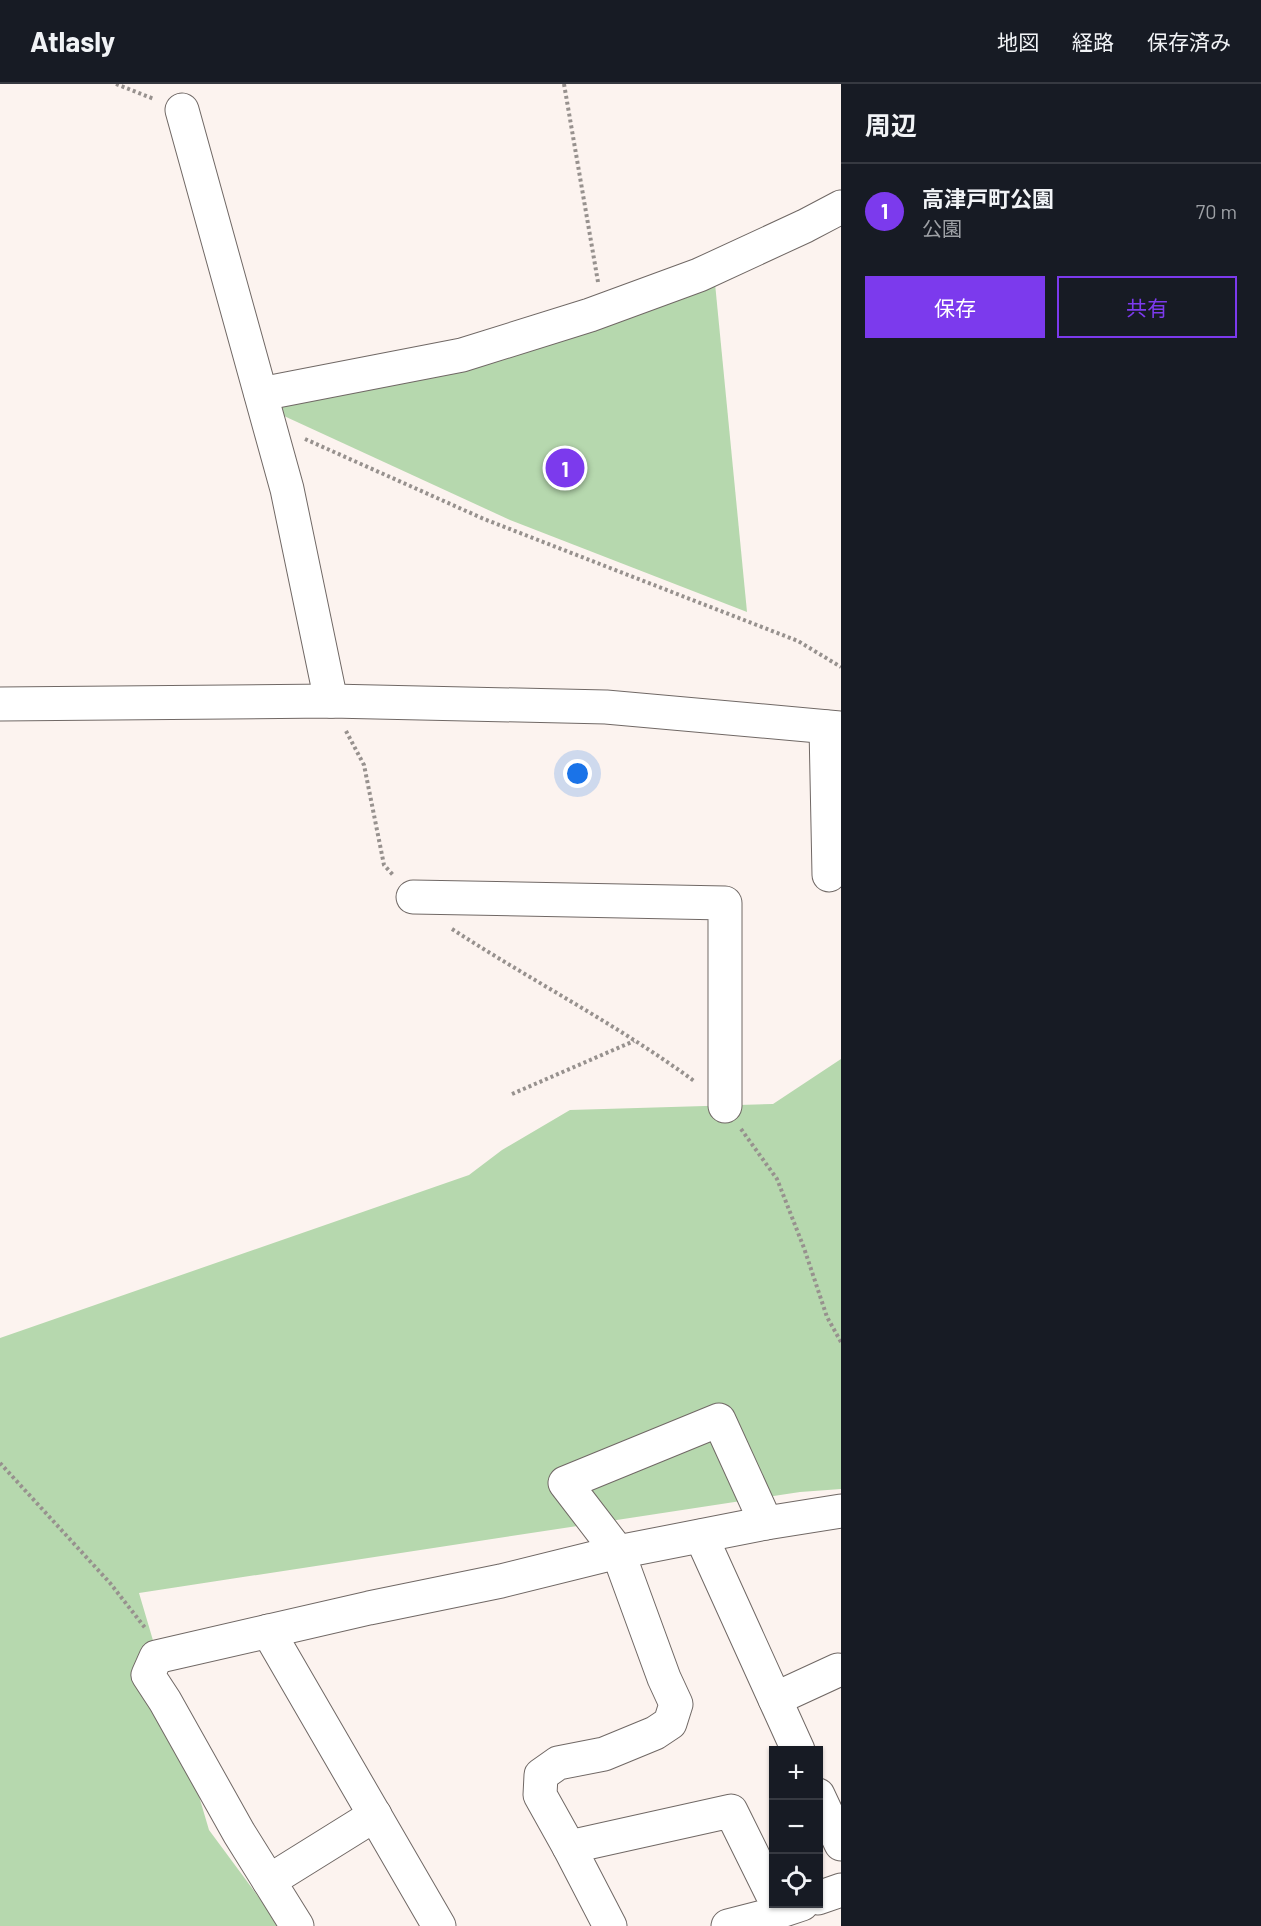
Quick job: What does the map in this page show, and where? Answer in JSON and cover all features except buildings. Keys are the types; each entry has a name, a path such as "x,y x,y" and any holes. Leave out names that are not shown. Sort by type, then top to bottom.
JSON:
{"street":[{"path":"182,110 287,489 330,701"},
{"path":"265,408 462,355 590,315 699,275 841,207"},
{"path":"0,704 330,701 606,707 834,728 829,875"},
{"path":"413,897 725,903 725,1106"},
{"path":"610,1926 540,1795 541,1775 558,1762 604,1754 655,1733 670,1723 676,1704 664,1678 618,1552 565,1483 719,1420 766,1523"},
{"path":"297,1926 239,1833 148,1675 156,1656 501,1581 618,1552 841,1510"},
{"path":"701,1536 796,1746"},
{"path":"268,1631 439,1926"},
{"path":"775,1699 838,1670"},
{"path":"821,1800 841,1844"},
{"path":"569,1847 731,1811 769,1879"},
{"path":"269,1881 375,1815"},
{"path":"823,1897 841,1890"},
{"path":"728,1926 773,1908"}],"path":[{"path":"116,84 182,110"},
{"path":"564,84 598,280 590,315"},
{"path":"265,408 484,519 798,641 841,667"},
{"path":"330,701 364,765 384,865 426,912 491,955 663,1058 725,1106 777,1179 828,1317 841,1342"},
{"path":"512,1094 635,1041"},
{"path":"0,1463 110,1583 146,1627 156,1656"}],"green space":[{"path":"714,273 747,612 510,520 284,416 279,392"},
{"path":"841,1059 841,1489 800,1492 139,1593 209,1830 280,1926 0,1926 0,1338 469,1175 502,1150 570,1110 773,1104"}],"place":[{"name":"高津戸町公園","path":"565,468"}]}
